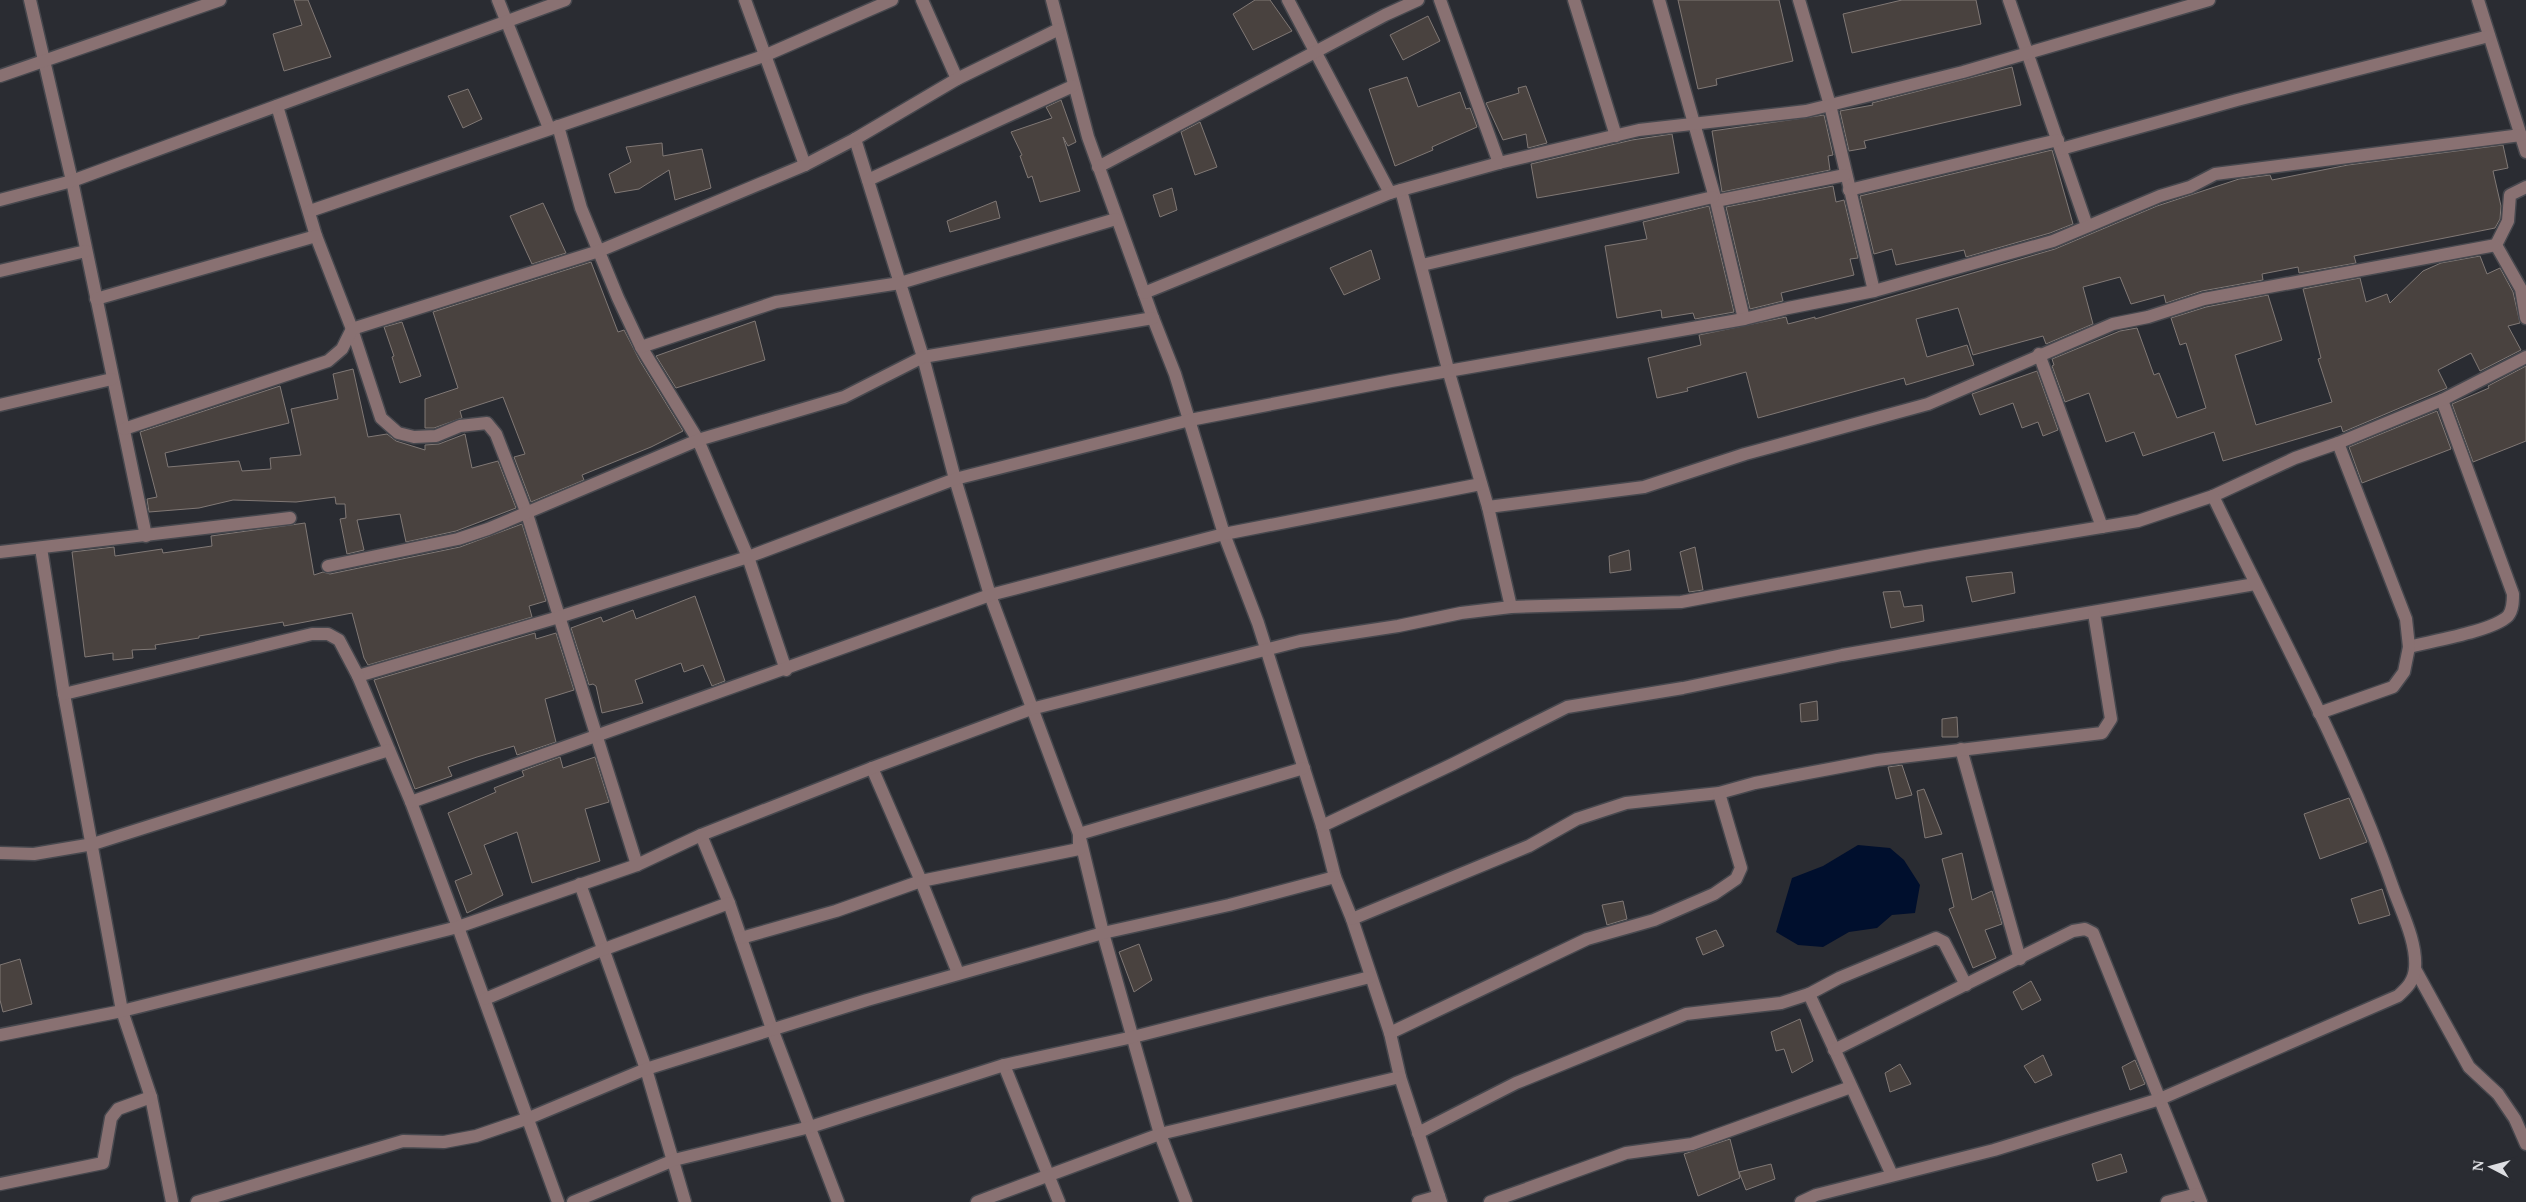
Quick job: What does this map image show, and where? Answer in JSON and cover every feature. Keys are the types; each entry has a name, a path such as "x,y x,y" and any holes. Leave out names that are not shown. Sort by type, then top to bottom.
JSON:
{"street":[{"path":"30,0 72,181 146,536"},
{"path":"0,76 220,0"},
{"path":"498,0 553,127 581,208 641,347 698,440 748,557 786,670"},
{"path":"0,200 72,181 566,0"},
{"path":"745,0 805,164"},
{"path":"310,211 764,56 892,0"},
{"path":"922,0 957,79"},
{"path":"1052,0 1073,86 1098,167 1175,374 1224,534 1266,650 1304,768 1335,877 1352,920 1390,1033 1400,1077 1440,1199 1418,1202"},
{"path":"1288,0 1395,192 1422,265 1449,373 1488,507 1510,607"},
{"path":"1098,167 1385,15 1418,0"},
{"path":"1440,0 1499,163"},
{"path":"1574,0 1616,136"},
{"path":"1659,0 1715,199 1744,319"},
{"path":"1799,0 1830,105 1845,175 1874,291"},
{"path":"2009,0 2087,226"},
{"path":"1144,293 1395,192 1499,163 1639,130 1806,111 1963,72 2210,0"},
{"path":"2478,0 2526,152"},
{"path":"124,429 328,361 342,349 352,329 599,251 805,164 854,139 957,79 1059,29"},
{"path":"1849,190 2059,144 2488,36"},
{"path":"868,180 1073,86"},
{"path":"277,106 316,236 352,329 381,418 398,432 414,437 436,436 460,426 487,423 496,434 527,514 637,865"},
{"path":"358,676 559,617 748,557 955,479 1190,420 1391,381 1449,373 1744,319 1874,291 2053,241 2160,196 2190,187 2215,174 2521,135"},
{"path":"854,139 923,358 955,479 990,595 1079,834 1103,933 1160,1134 1186,1202"},
{"path":"1422,265 1715,199 1845,175"},
{"path":"2496,245 2508,221 2510,195 2526,187"},
{"path":"641,347 776,302 900,283 1116,219"},
{"path":"96,300 316,236"},
{"path":"2496,245 2521,289 2525,309"},
{"path":"1488,507 1644,487 1745,454 1928,404 2039,354 2113,324 2148,318 2204,299 2496,245"},
{"path":"0,271 86,251"},
{"path":"328,566 458,539 527,514 698,440 844,396 923,358 1153,318"},
{"path":"2039,354 2102,527"},
{"path":"0,1035 122,1011 458,927 637,865 701,835 872,768 1031,709 1300,641 1398,626 1461,613 1510,607 1681,602 1926,556 2138,521 2213,496 2295,458 2338,443 2442,400 2526,357"},
{"path":"0,405 112,379"},
{"path":"2409,647 2490,626 2508,616 2513,606 2514,594 2442,400"},
{"path":"2319,713 2393,687 2404,672 2409,647 2406,619 2338,443"},
{"path":"411,802 786,670 990,595 1224,534 1481,484"},
{"path":"1801,1202 1816,1195 1994,1150 2160,1099 2398,996 2411,984 2416,969 2415,950 2381,853 2346,767 2213,496"},
{"path":"0,552 290,518"},
{"path":"41,548 64,694 93,844 122,1011 151,1097 172,1202"},
{"path":"1322,826 1567,707 1683,688 1842,655 2255,584"},
{"path":"1352,920 1529,846 1577,819 1626,803 1719,793 1755,783 1877,760 2102,733 2110,719 2094,613"},
{"path":"64,694 312,634 328,634 339,640 358,676 411,802 529,1118 558,1202"},
{"path":"0,853 34,854 93,844 389,750"},
{"path":"1961,750 2020,959"},
{"path":"872,768 958,973"},
{"path":"1079,834 1304,768"},
{"path":"1390,1033 1586,939 1654,920 1714,894 1736,879 1741,868 1719,793"},
{"path":"741,938 836,911 921,881 1079,849 1079,834"},
{"path":"701,835 729,904 772,1029 838,1202"},
{"path":"197,1202 403,1141 444,1142 476,1136 529,1118 646,1069 772,1029 958,973 1103,933 1229,905 1335,877"},
{"path":"580,884 646,1069 685,1202"},
{"path":"485,999 602,950 729,904"},
{"path":"1834,1050 2073,931 2085,929 2093,933 2199,1198 2167,1202"},
{"path":"1418,1133 1516,1084 1686,1014 1781,1003 1809,994 1839,978 1936,938 1944,942 1966,985"},
{"path":"2416,969 2469,1067 2498,1094 2515,1120 2526,1144"},
{"path":"573,1202 674,1160 810,1127 1004,1065 1134,1037 1370,977"},
{"path":"1809,994 1892,1175"},
{"path":"1004,1065 1059,1202"},
{"path":"977,1202 1160,1134 1400,1077"},
{"path":"1490,1202 1626,1153 1692,1144 1851,1087"},
{"path":"0,1184 103,1163 111,1118 118,1109 151,1097"}],"water":[{"path":"1858,845 1890,848 1904,860 1920,885 1915,913 1892,915 1877,928 1849,932 1823,947 1798,945 1776,932 1792,878 1823,866"}],"building":[{"path":"294,0 308,0 331,57 284,71 273,34 302,25"},
{"path":"1255,0 1270,0 1292,31 1253,50 1233,14"},
{"path":"1678,0 1779,0 1793,61 1716,79 1717,85 1698,89"},
{"path":"1902,0 1976,0 1981,24 1852,53 1843,14"},
{"path":"1428,16 1440,41 1403,60 1390,35"},
{"path":"2012,67 2021,105 1864,141 1866,148 1849,151 1840,111 1873,105 1872,103"},
{"path":"1407,77 1418,107 1460,92 1466,109 1470,108 1477,127 1432,147 1433,150 1395,166 1369,89"},
{"path":"1526,86 1547,143 1528,148 1526,134 1503,140 1486,103 1519,93 1518,88"},
{"path":"468,89 482,119 463,128 448,96"},
{"path":"1061,100 1076,142 1068,146 1063,137 1080,191 1040,202 1032,176 1028,178 1020,156 1022,155 1011,132 1052,118 1046,107"},
{"path":"1824,115 1833,155 1828,156 1830,170 1722,192 1712,131"},
{"path":"1200,122 1217,167 1195,175 1181,132"},
{"path":"1672,134 1679,173 1537,198 1531,164 1632,140"},
{"path":"662,143 663,156 702,149 711,188 675,200 669,170 639,189 615,193 609,174 631,162 626,147"},
{"path":"2503,145 2508,168 2493,171 2501,206 2500,219 2495,228 2354,256 2356,263 2299,273 2298,267 2262,274 2263,280 2202,291 2166,303 2164,295 2131,304 2120,277 2083,287 2093,324 2046,344 2043,336 1973,355 1958,308 1916,319 1927,357 1967,345 1974,365 1906,385 1904,378 1758,418 1746,372 1687,388 1688,391 1657,398 1648,358 1701,345 1699,335 1786,317 1788,324 1815,317 1815,319 2055,249 2157,206 2239,179 2270,175 2272,180 2348,165"},
{"path":"2052,150 2073,224 2050,233 1966,257 1964,250 1896,265 1892,249 1874,254 1860,196"},
{"path":"1833,186 1836,202 1844,200 1858,258 1850,259 1854,275 1781,293 1783,301 1750,309 1726,207"},
{"path":"1172,188 1177,210 1160,217 1153,195"},
{"path":"996,201 1000,218 950,232 947,221"},
{"path":"543,203 566,253 532,264 510,216"},
{"path":"1709,206 1734,312 1695,319 1693,313 1662,318 1661,310 1617,318 1605,246 1647,239 1643,222"},
{"path":"1371,250 1380,279 1344,295 1330,268"},
{"path":"2480,256 2487,274 2500,268 2513,292 2520,323 2508,326 2521,350 2480,371 2471,353 2438,370 2447,388 2343,432 2341,426 2223,461 2214,432 2143,456 2134,432 2106,442 2089,393 2065,402 2052,366 2054,365 2052,359 2120,331 2137,328 2154,375 2159,373 2177,418 2206,408 2186,343 2180,345 2171,318 2206,307 2268,295 2282,340 2235,355 2256,425 2332,402 2318,359 2321,358 2303,289 2360,278 2366,302 2387,294 2390,303 2423,271 2441,263"},
{"path":"591,262 618,332 624,330 640,361 683,431 651,447 582,475 584,480 531,502 514,457 525,454 503,397 460,411 462,418 434,428 425,428 425,399 458,388 433,312"},
{"path":"755,321 765,360 676,388 656,356"},
{"path":"402,322 421,376 400,383 392,357 394,356 384,327"},
{"path":"2526,366 2526,441 2473,462 2452,404 2489,388 2488,386"},
{"path":"353,369 368,437 387,434 396,441 425,450 425,445 439,444 465,434 472,468 498,461 516,508 456,531 406,542 400,514 357,520 364,550 347,554 340,519 346,518 345,504 336,504 335,497 296,502 233,500 199,508 149,512 147,499 157,497 140,432 280,386 289,423 165,453 168,467 239,461 242,471 271,469 270,458 301,455 291,409 338,399 333,374"},
{"path":"2037,371 2058,430 2043,436 2038,422 2022,428 2013,403 1980,415 1972,394"},
{"path":"2437,411 2451,449 2362,483 2349,447"},
{"path":"305,523 314,575 323,572 330,574 460,547 522,524 546,601 529,606 532,617 368,665 364,658 352,613 284,626 283,622 155,645 156,649 132,650 133,658 113,660 113,653 85,657 72,552 114,547 115,556 162,549 163,553 212,546 211,536"},
{"path":"1695,547 1703,590 1689,592 1680,552"},
{"path":"1629,550 1631,570 1610,573 1609,556"},
{"path":"2012,572 2015,593 1972,602 1966,577"},
{"path":"1900,591 1904,607 1922,605 1924,621 1891,628 1883,592"},
{"path":"695,596 725,681 712,686 703,665 684,672 681,663 635,680 643,703 602,713 596,686 593,684 589,685 571,628 601,617 603,622 633,610 636,619"},
{"path":"535,633 536,639 556,633 574,690 545,699 556,742 517,755 514,746 477,757 448,767 452,776 415,789 374,680"},
{"path":"1817,701 1818,720 1801,722 1800,704"},
{"path":"1957,717 1958,737 1942,737 1942,719"},
{"path":"560,757 563,768 595,757 609,802 585,809 600,861 532,883 517,832 484,845 503,895 467,913 455,881 472,874 448,813 496,792 494,788 524,776 522,771"},
{"path":"1902,765 1912,795 1896,799 1888,767"},
{"path":"1924,789 1942,834 1925,838 1917,791"},
{"path":"2349,798 2367,842 2320,859 2304,814"},
{"path":"1962,853 1972,900 1992,891 2002,924 1985,930 1996,958 1973,968 1949,909 1954,907 1942,859"},
{"path":"2382,889 2390,915 2359,924 2351,899"},
{"path":"1623,901 1627,919 1607,925 1602,905"},
{"path":"1716,930 1724,946 1703,955 1696,938"},
{"path":"1139,944 1152,980 1134,992 1119,952"},
{"path":"20,959 32,1004 3,1012 0,1000 0,965"},
{"path":"2031,981 2041,1000 2022,1010 2013,992"},
{"path":"1800,1019 1813,1061 1792,1073 1784,1049 1776,1051 1771,1032"},
{"path":"2043,1055 2052,1075 2035,1083 2024,1066"},
{"path":"2135,1060 2145,1084 2130,1090 2122,1067"},
{"path":"1900,1064 1911,1084 1890,1092 1885,1073"},
{"path":"1730,1139 1740,1178 1698,1196 1684,1154"},
{"path":"2121,1154 2127,1172 2097,1181 2092,1164"},
{"path":"1771,1164 1775,1179 1746,1190 1739,1172"}]}
